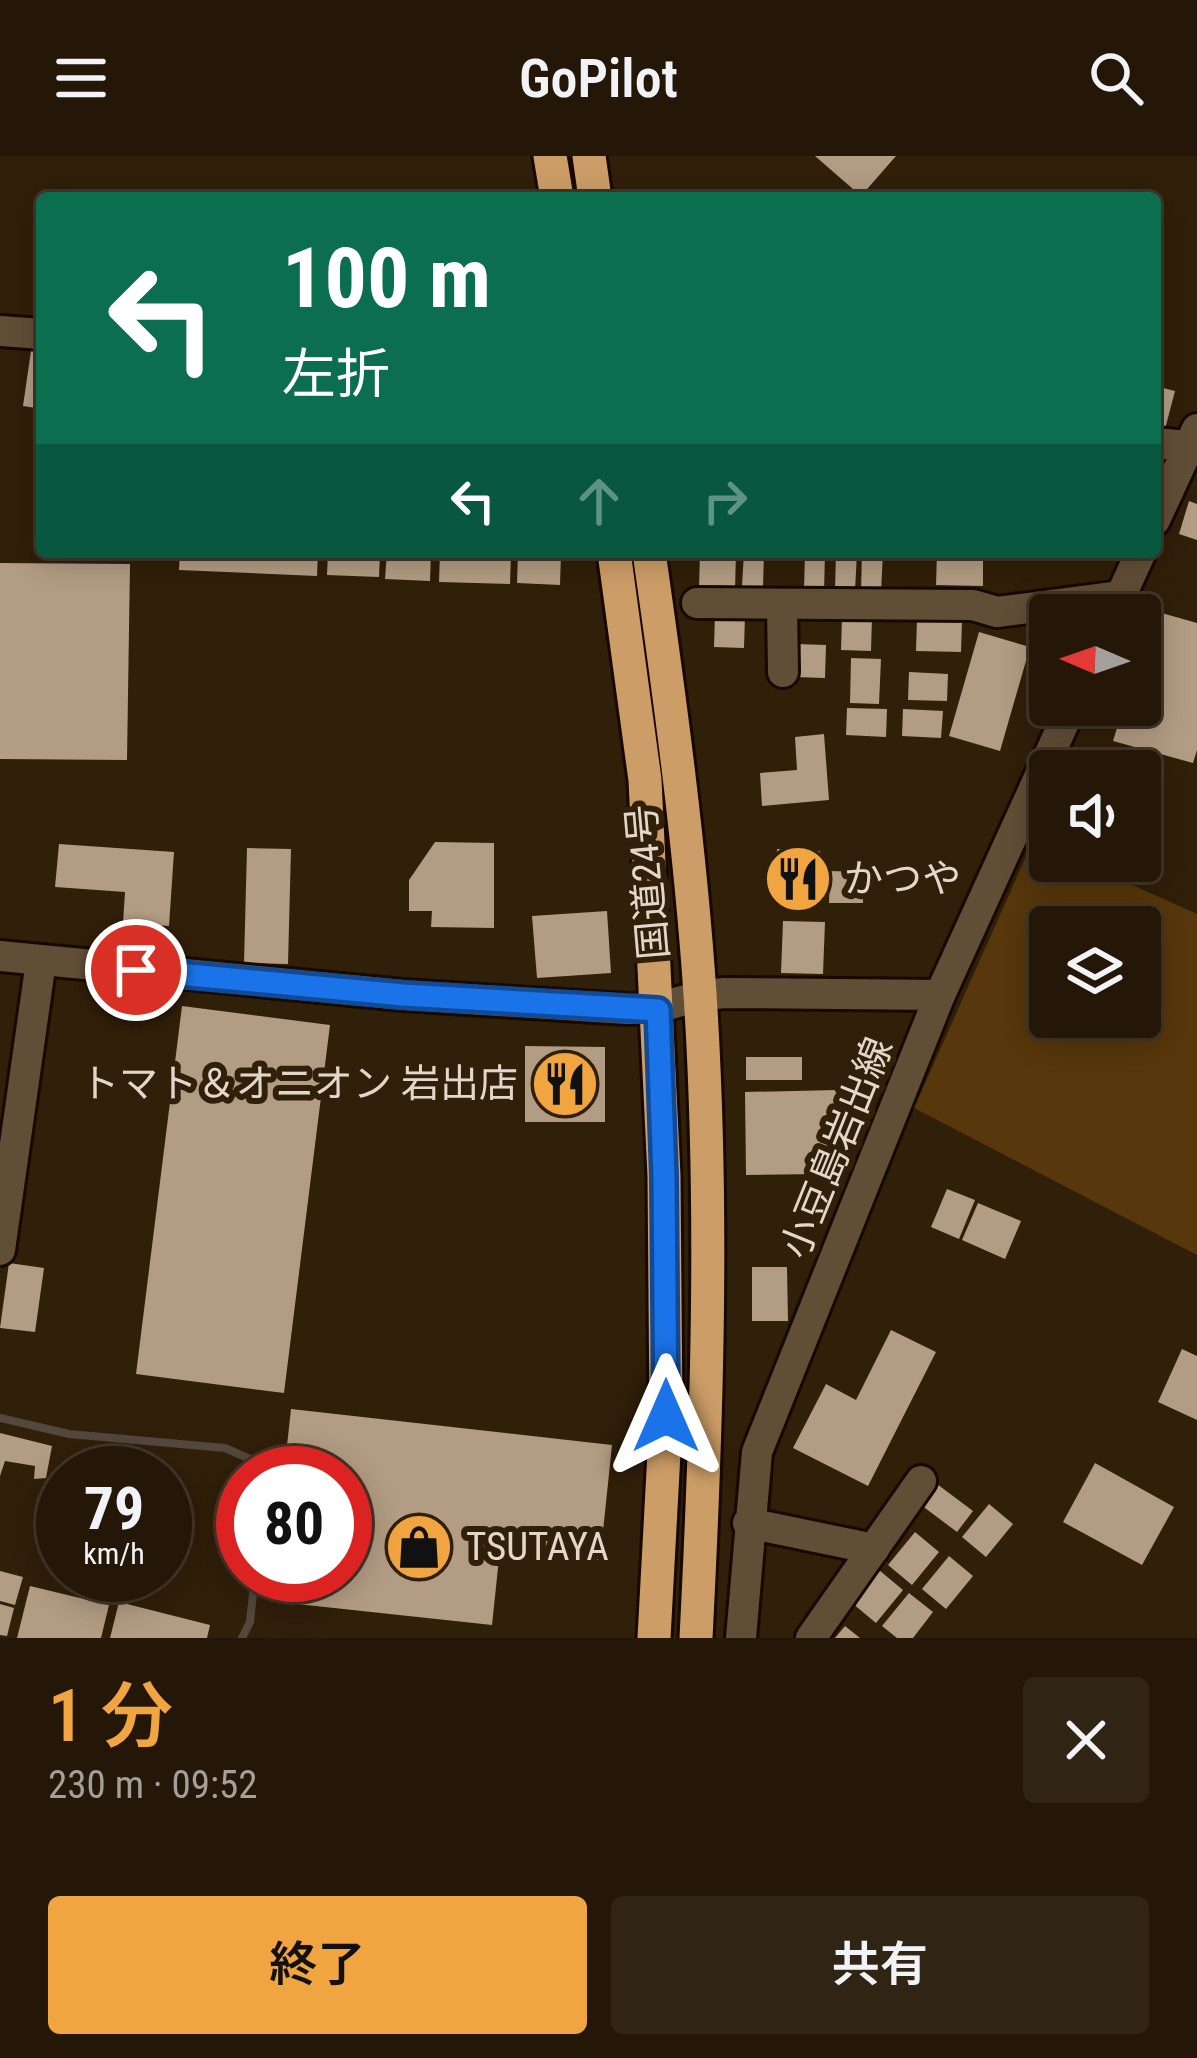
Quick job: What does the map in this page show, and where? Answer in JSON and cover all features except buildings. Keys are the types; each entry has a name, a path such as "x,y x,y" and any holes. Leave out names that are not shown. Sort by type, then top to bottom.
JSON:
{"highway":[{"path":"550,156 556,192"},
{"path":"589,156 595,192"},
{"name":"国道24号","path":"615,558 645,780 658,1010 666,1416 654,1638"},
{"name":"国道24号","path":"651,558 679,763 700,995 708,1416 696,1638"}],"street":[{"path":"0,331 36,334"},
{"path":"1161,442 1193,438"},
{"path":"1161,507 1193,438"},
{"path":"1122,594 1138,558"},
{"path":"697,603 973,605 997,613 1029,611"},
{"path":"782,604 783,672"},
{"name":"小豆島岩出線","path":"741,1638 757,1452 940,995 1062,726"},
{"path":"0,956 403,995 658,1010 700,995 940,995"},
{"path":"0,1250 40,961"},
{"path":"812,1638 921,1481"},
{"path":"748,1523 874,1549"}],"shaded area":[{"path":"1029,850 1029,882 1126,882 1197,914 1197,1255 914,1108"}],"waterway":[{"path":"0,1418 69,1434 216,1447"},
{"path":"242,1638 252,1602"}],"place":[{"name":"かつや","path":"798,879"},
{"name":"トマト＆オニオン 岩出店","path":"565,1084"},
{"name":"TSUTAYA","path":"419,1547"}],"route":[{"path":"136,970 403,995 658,1010 666,1416"}]}
